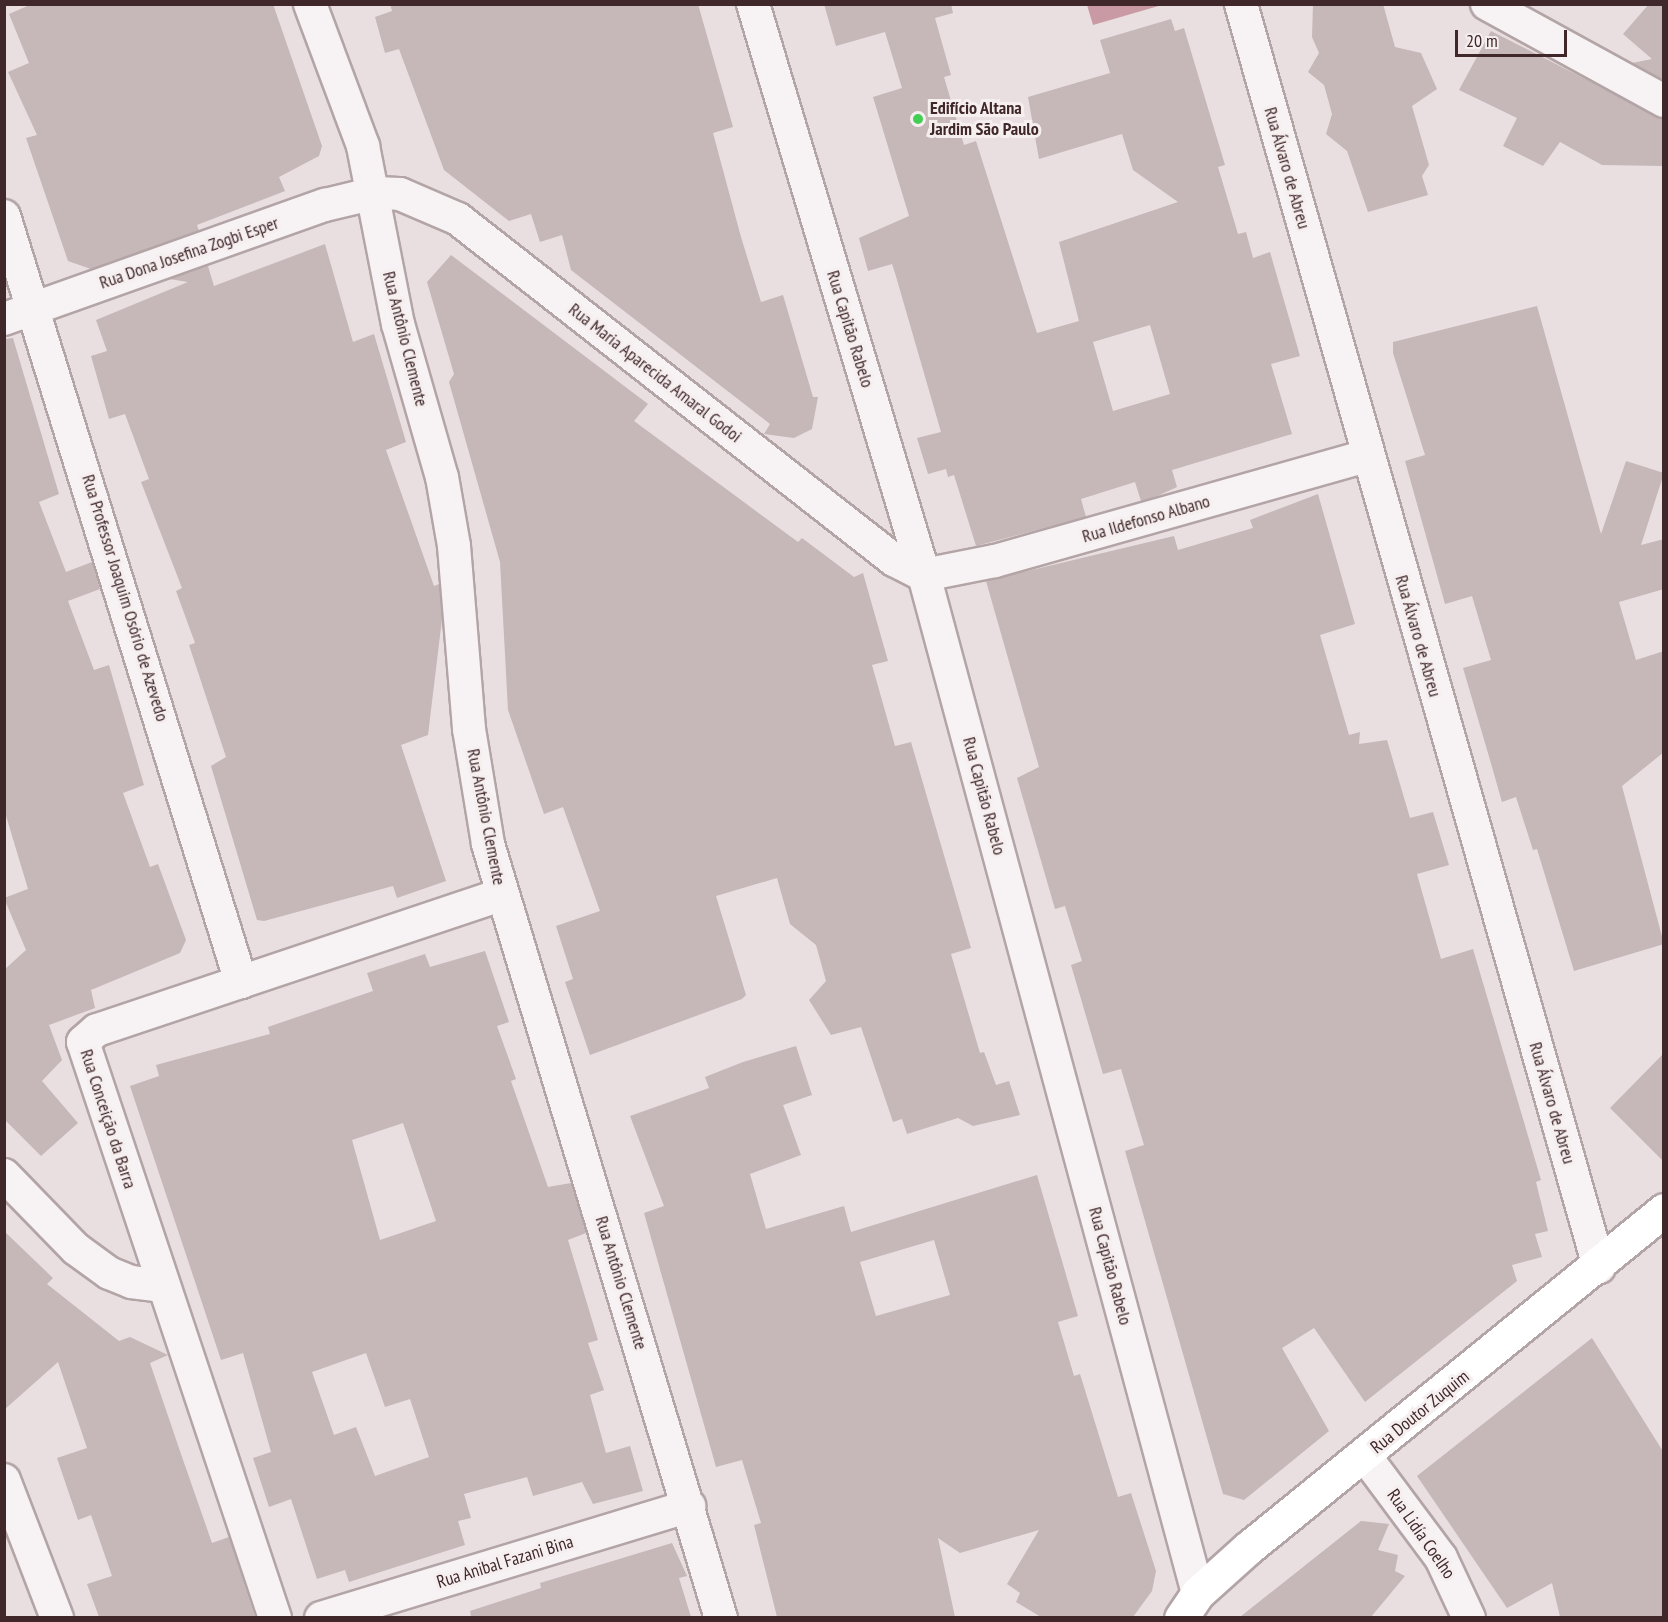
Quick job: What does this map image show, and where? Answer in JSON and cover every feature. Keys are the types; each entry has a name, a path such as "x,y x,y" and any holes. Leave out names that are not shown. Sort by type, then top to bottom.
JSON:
{"main road":[{"name":"Rua Doutor Zuquim","path":"1190,1605 1365,1456 1599,1267 1664,1210"}],"street":[{"name":"Rua Antônio Clemente","path":"310,4 348,99 375,193 398,324 442,477 477,791 501,895 721,1617"},
{"name":"Rua Capitão Rabelo","path":"753,4 924,575 1190,1605"},
{"name":"Rua Álvaro de Abreu","path":"1241,4 1367,456 1599,1267"},
{"path":"1487,4 1664,101"},
{"name":"Rua Dona Josefina Zogbi Esper","path":"4,319 325,205 375,193"},
{"name":"Rua Maria Aparecida Amaral Godoi","path":"375,193 400,194 458,219 894,560 924,575"},
{"name":"Rua Professor Joaquim Osório de Azevedo","path":"4,216 36,307 241,982"},
{"name":"Rua Ildefonso Albano","path":"924,575 995,561 1367,456"},
{"name":"Rua Conceição da Barra","path":"275,1617 83,1042 97,1030 501,895"},
{"path":"4,1175 76,1249 110,1273 131,1282 164,1286"},
{"name":"Rua Lidía Coelho","path":"1365,1456 1441,1558 1468,1617"},
{"path":"4,1480 57,1617"},
{"name":"Rua Anibal Fazani Bina","path":"321,1617 689,1506"}],"shaded area":[{"path":"1087,4 1162,5 1093,25"}],"building":[{"path":"32,4 273,4 322,146 319,156 279,177 285,191 197,225 199,231 91,269 68,261 26,138 37,135 8,72 29,63 9,14"},
{"path":"390,4 698,4 733,127 713,133 761,302 783,295 813,397 818,397 812,429 794,438 764,434 770,424 571,270 562,235 540,242 531,214 509,221 444,170 399,49 385,53 375,17 392,11"},
{"path":"824,4 951,4 953,13 935,18 951,75 944,77 964,145 976,141 1037,333 1079,321 1059,242 1178,202 1133,170 1122,134 1039,159 1028,97 1110,73 1100,40 1171,19 1175,31 1184,28 1225,165 1218,167 1238,234 1246,232 1253,258 1270,252 1300,356 1271,364 1292,434 1172,470 1177,487 1153,498 1141,501 1135,482 1081,499 1086,517 976,546 954,475 948,477 946,469 928,474 917,438 941,432 892,264 868,271 859,238 909,216 873,97 902,88 885,32 836,46","holes":["1150,325 1170,394 1113,411 1093,342"]},
{"path":"1313,4 1383,4 1395,47 1421,53 1437,89 1412,106 1429,165 1422,176 1428,195 1368,212 1347,151 1326,134 1332,114 1324,85 1308,72 1319,53 1312,37"},
{"path":"1649,4 1664,4 1664,80 1632,63 1652,59 1623,34"},
{"path":"1491,31 1664,119 1664,166 1602,165 1560,142 1543,166 1503,146 1517,118 1459,90"},
{"path":"325,244 353,342 374,334 406,442 386,450 434,586 439,584 442,619 428,735 401,745 446,881 397,898 393,886 264,921 257,920 211,766 226,757 189,645 195,643 176,591 182,588 141,482 149,479 125,414 109,419 91,356 107,351 96,320 188,282 169,279 208,266 214,286"},
{"path":"451,255 648,404 634,421 798,542 802,538 854,577 863,573 888,661 872,665 895,746 911,742 971,948 951,954 980,1053 984,1052 996,1085 1009,1081 1020,1115 973,1126 958,1118 907,1134 902,1119 893,1122 861,1027 831,1035 809,1000 826,981 816,945 790,924 777,878 716,896 746,995 742,999 590,1055 565,982 573,979 556,926 600,911 563,807 544,814 508,710 500,562 449,382 454,374 427,282"},
{"path":"1537,306 1601,534 1626,461 1664,473 1641,545 1664,539 1664,589 1619,602 1636,660 1664,651 1664,752 1622,786 1664,944 1574,971 1537,849 1533,850 1516,797 1502,802 1463,668 1491,660 1472,596 1445,604 1405,461 1425,455 1393,353 1393,342"},
{"path":"13,338 59,494 39,502 66,572 92,562 100,589 68,601 94,670 109,665 144,785 123,793 150,867 158,864 186,940 180,953 91,990 95,1008 49,1025 62,1060 42,1081 78,1123 41,1156 4,1119 4,970 26,950 4,898 28,889 4,809 4,339"},
{"path":"1318,494 1355,624 1320,635 1349,735 1360,732 1359,744 1387,740 1410,818 1433,812 1449,865 1417,874 1441,959 1473,949 1541,1180 1536,1182 1548,1231 1535,1234 1542,1257 1512,1265 1517,1281 1365,1402 1314,1328 1282,1348 1329,1431 1244,1500 1223,1494 1125,1151 1144,1145 1121,1069 1103,1074 1071,965 1082,961 1065,906 1055,909 1017,778 1039,767 986,581 1174,536 1178,550 1253,528 1250,520"},
{"path":"485,951 509,1022 497,1026 516,1079 511,1081 548,1187 571,1183 586,1233 568,1240 598,1340 588,1343 604,1390 590,1395 606,1453 630,1446 643,1491 593,1504 582,1482 533,1496 527,1477 464,1494 471,1518 458,1521 465,1545 349,1582 345,1570 317,1579 291,1499 269,1507 253,1458 271,1452 243,1353 221,1360 130,1086 159,1076 156,1065 270,1034 268,1027 373,991 367,973 425,954 430,967","holes":["403,1123 436,1221 380,1240 352,1140","366,1353 385,1407 410,1399 429,1457 375,1476 356,1427 334,1435 312,1372"]},
{"path":"796,1046 812,1095 783,1105 801,1155 750,1174 766,1229 844,1206 851,1232 1037,1175 1078,1316 1058,1322 1074,1376 1080,1374 1118,1497 1131,1493 1156,1571 1152,1591 1133,1617 1041,1617 1016,1602 1020,1593 1007,1584 1039,1530 960,1553 938,1538 955,1617 777,1617 754,1525 761,1523 742,1460 716,1467 644,1213 664,1206 630,1116 709,1088 705,1077 743,1062","holes":["934,1240 950,1295 876,1316 860,1262"]},
{"path":"1664,1053 1664,1162 1610,1108"},
{"path":"4,1231 53,1278 47,1284 119,1341 130,1337 168,1355 150,1363 212,1543 229,1537 255,1617 99,1617 87,1584 112,1576 91,1515 78,1520 57,1458 87,1448 58,1362 4,1410"},
{"path":"1592,1338 1664,1453 1664,1617 1560,1617 1552,1583 1507,1608 1417,1476"},
{"path":"1361,1521 1389,1524 1378,1550 1398,1555 1395,1571 1405,1576 1371,1617 1240,1617"},
{"path":"672,1543 687,1576 679,1578 691,1617 471,1617 470,1611 541,1588 540,1583"}],"place":[{"name":"Edifício Altana Jardim São Paulo","path":"918,119"}]}
